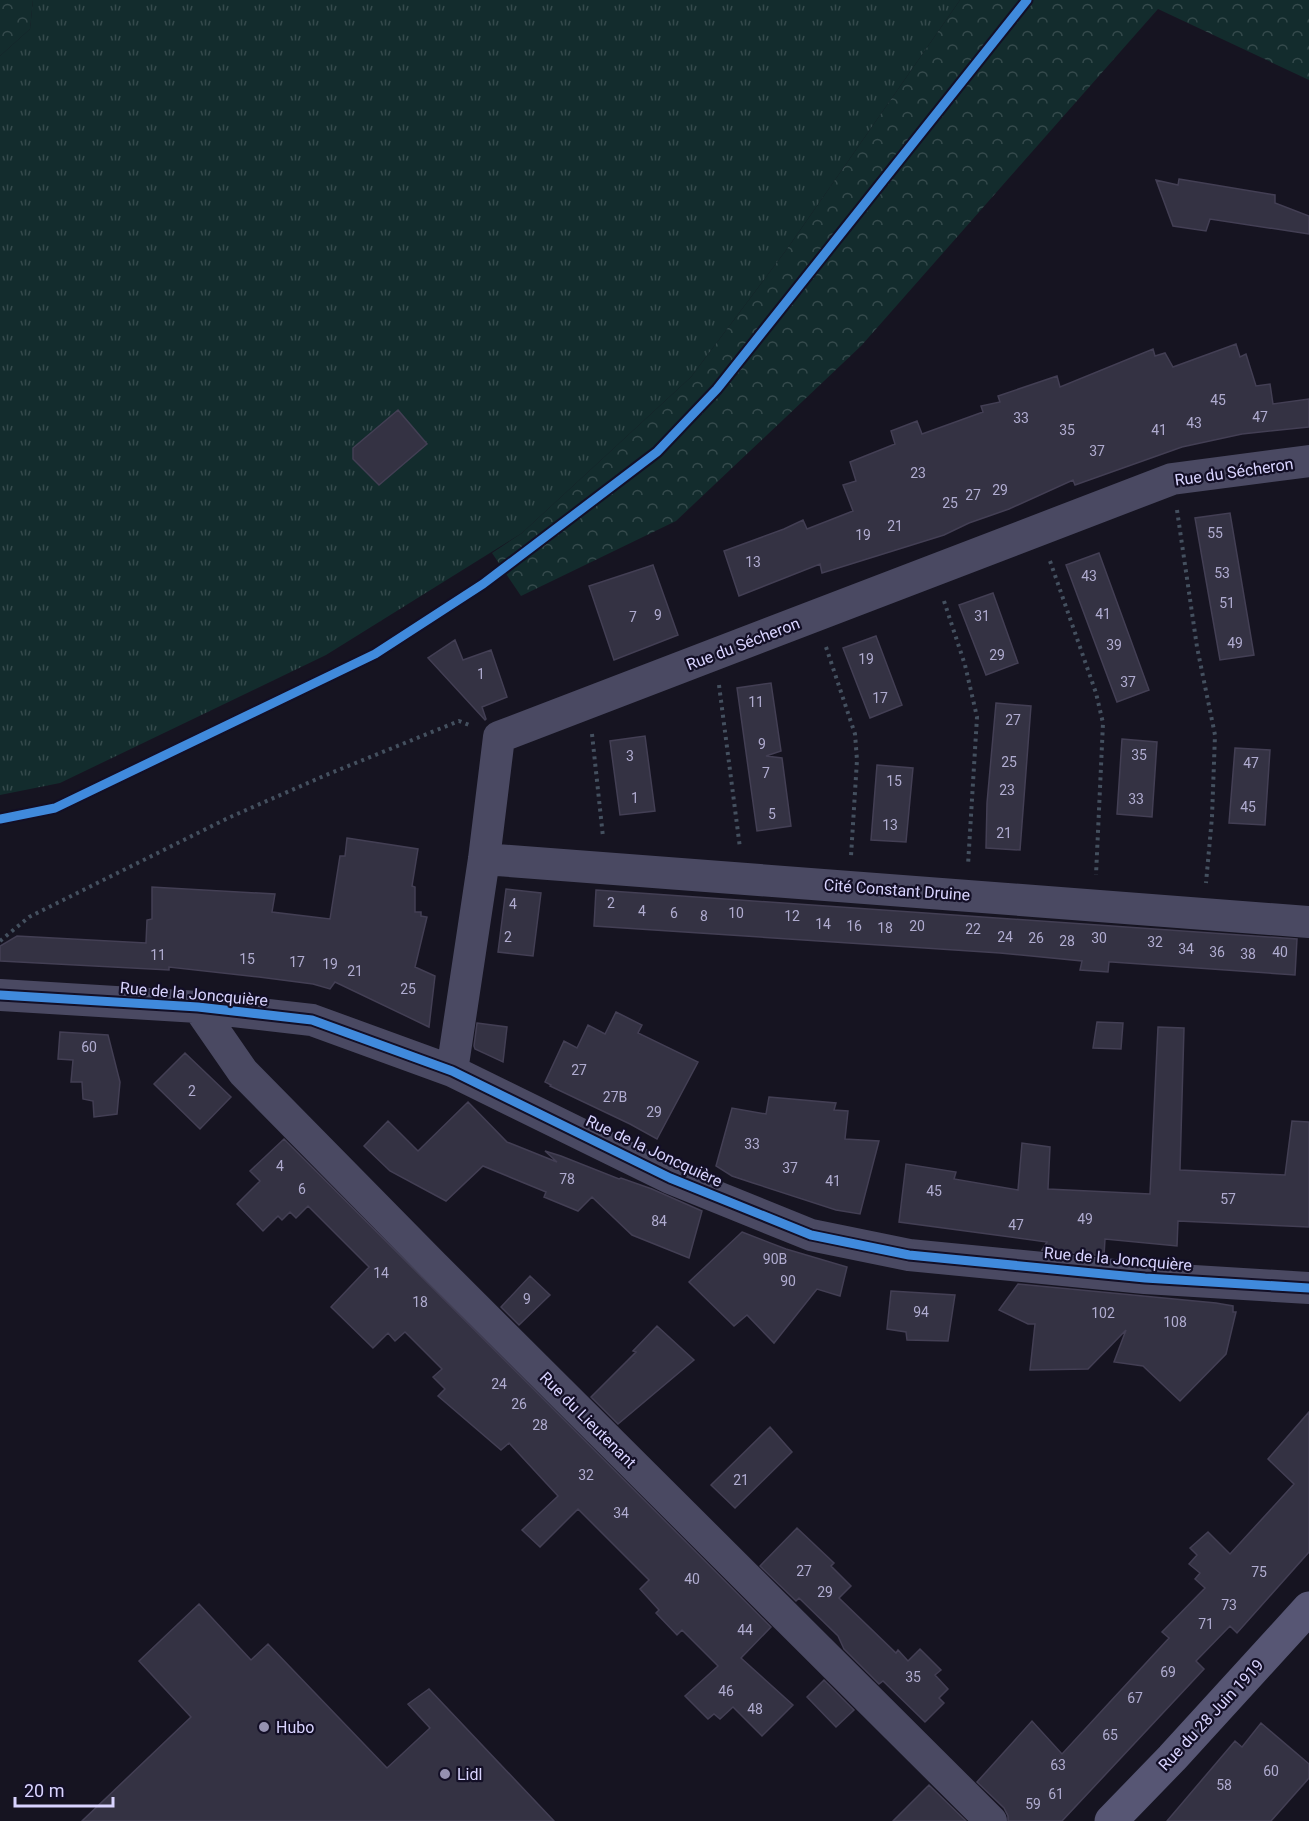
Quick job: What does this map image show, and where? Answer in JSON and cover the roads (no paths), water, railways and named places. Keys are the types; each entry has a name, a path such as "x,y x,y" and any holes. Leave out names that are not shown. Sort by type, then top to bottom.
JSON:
{"main road":[{"name":"Rue du 28 Juin 1919","path":"1111,1821 1309,1608"}],"street":[{"name":"Rue du Sécheron","path":"484,859 499,737 1172,479 1309,461"},
{"name":"Cité Constant Druine","path":"484,859 1309,922"},
{"path":"452,1071 484,859"},
{"name":"Rue de la Joncquière","path":"0,995 198,1007 312,1020 452,1071 670,1178 811,1235 909,1255 1144,1278 1309,1288"},
{"name":"Rue du Lieutenant","path":"198,1007 243,1072 432,1264 991,1821"}],"place":[{"name":"Hubo","path":"264,1727"},
{"name":"Lidl","path":"445,1774"}]}
